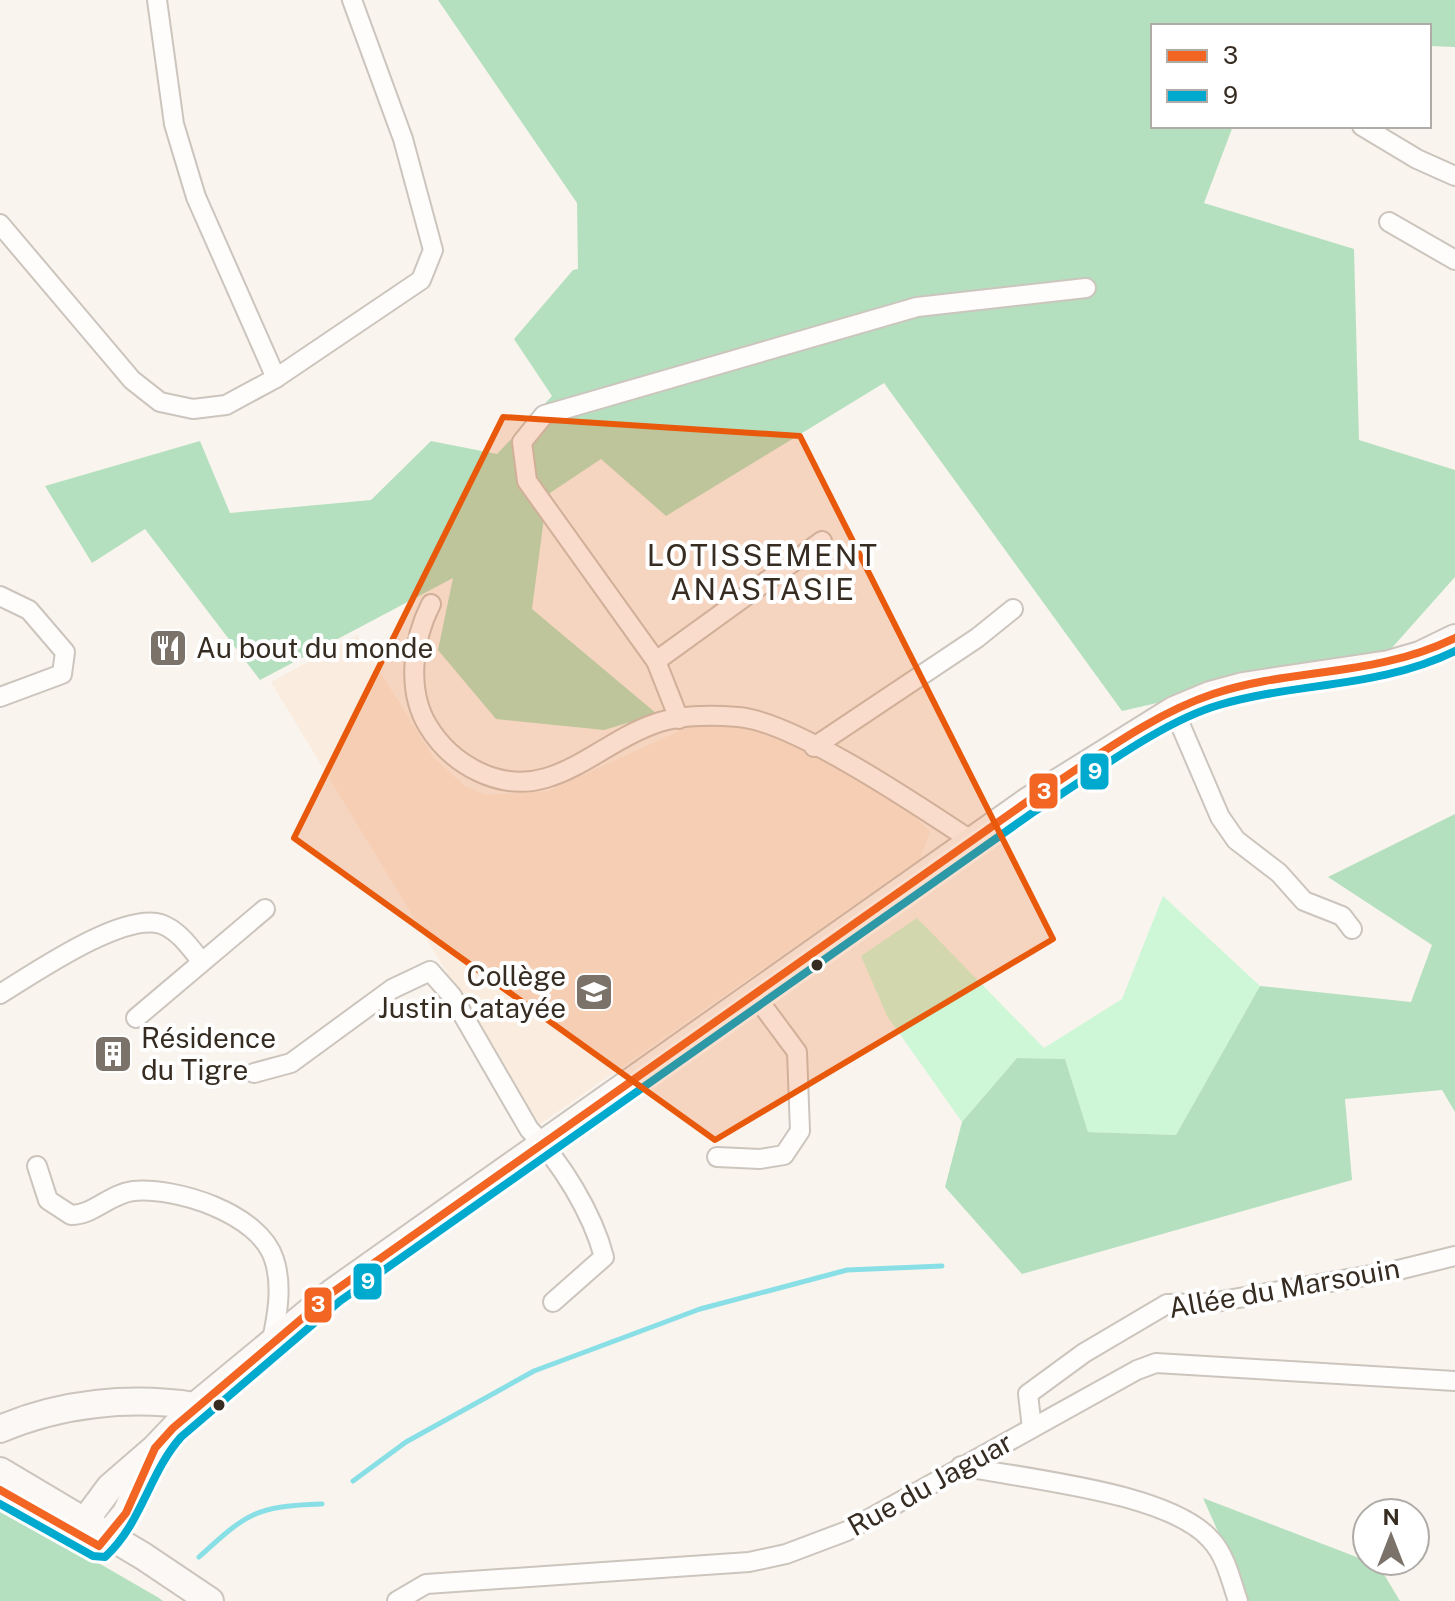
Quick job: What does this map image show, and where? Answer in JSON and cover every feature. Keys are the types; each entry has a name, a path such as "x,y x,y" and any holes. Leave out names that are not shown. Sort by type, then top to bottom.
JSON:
{"main road":[{"path":"79,1526 110,1487 155,1448 195,1406 333,1292 1028,801 1174,710 1243,686 1389,664 1455,638"},
{"path":"0,1429 36,1416 96,1404 160,1402 195,1406"},
{"path":"103,1541 126,1513 155,1448"},
{"path":"0,1471 194,1601"},
{"path":"0,1490 79,1526"},
{"path":"126,1513 130,1531 143,1556"},
{"path":"103,1541 143,1556 210,1601"}],"street":[{"path":"157,0 174,124 196,197 276,378"},
{"path":"0,224 76,318 132,380 160,402 193,409 226,405 276,378 421,280 433,250 403,139 352,0"},
{"path":"1365,128 1417,159 1455,176"},
{"path":"1389,222 1455,260"},
{"path":"679,719 656,661 527,481 522,442 544,415 917,307 1086,288"},
{"path":"656,661 822,541"},
{"path":"0,596 29,610 65,652 62,674 0,697"},
{"path":"431,604 420,624 416,650 415,683 422,717 439,745 480,774 506,779 544,779 656,723 740,717 768,724 814,747 921,807 972,841"},
{"path":"814,747 977,638 1013,609"},
{"path":"1174,710 1220,817 1236,840 1279,873 1304,901 1342,916 1352,929"},
{"path":"136,1018 265,909"},
{"path":"0,994 61,957 142,923 160,923 176,932 201,961"},
{"path":"254,1073 291,1063 392,989 430,971 452,996 529,1129 544,1144 597,1231 604,1257 553,1302"},
{"path":"717,1157 760,1159 784,1155 800,1131 797,1052 754,994"},
{"path":"37,1166 48,1200 71,1215 88,1212 117,1194 136,1191 197,1200 243,1220 274,1258 278,1314 271,1344"},
{"name":"Allée du Marsouin","path":"1032,1428 1028,1394 1084,1353 1167,1304 1210,1303 1394,1271 1455,1256"},
{"name":"Rue du Jaguar","path":"397,1601 426,1584 749,1562 786,1554 847,1531 1137,1370 1156,1363 1455,1381"},
{"path":"961,1466 1100,1493 1176,1515 1212,1540 1238,1601"}],"highlighted area":[{"path":"503,417 800,436 1053,939 715,1140 294,838"}],"shaded area":[{"name":"Collège Justin Catayée","path":"357,635 434,758 465,786 486,795 548,791 692,725 762,728 903,805 930,832 920,859 539,1125 271,682"}],"green space":[{"path":"438,0 1455,0 1455,47 1431,46 1431,24 1151,24 1151,128 1232,128 1204,203 1354,249 1359,440 1455,470 1455,577 1390,650 1122,711 884,383 666,516 601,459 547,495 532,609 657,714 604,730 496,719 438,650 453,578 260,680 145,529 92,563 45,486 200,441 230,513 371,500 431,441 497,454 552,396 514,339 573,270 578,269 577,203"},
{"path":"1455,814 1455,1112 1442,1090 1345,1099 1352,1180 1022,1274 945,1187 962,1122 1017,1058 1065,1059 1088,1132 1176,1135 1260,986 1411,1002 1432,945 1328,877"},
{"path":"1163,896 1260,986 1176,1135 1088,1132 1065,1059 1017,1058 962,1122 887,1016 861,956 917,918 1044,1048 1122,999"},
{"path":"1203,1498 1351,1555 1351,1577 1386,1577 1400,1601 1249,1601"},
{"path":"0,1506 159,1598 163,1601 0,1601"}],"waterway":[{"path":"353,1481 406,1442 534,1371 700,1309 847,1270 942,1266"},
{"path":"199,1557 229,1530 254,1515 282,1507 322,1504"}],"transit line":[{"name":"3","path":"0,1490 99,1546 126,1513 155,1448 173,1428 333,1292 1028,801 1118,742 1188,703 1244,685 1394,660 1455,638"},
{"name":"9","path":"0,1504 93,1556 105,1557 128,1529 161,1466 181,1437 340,1301 1035,811 1149,737 1196,713 1248,698 1397,672 1455,651"}],"place":[{"name":"Au bout du monde","path":"168,648"},
{"name":"Collège Justin Catayée","path":"594,992"},
{"name":"Résidence du Tigre","path":"113,1054"}],"district":[{"name":"LOTISSEMENT ANASTASIE","path":"763,573"}]}
